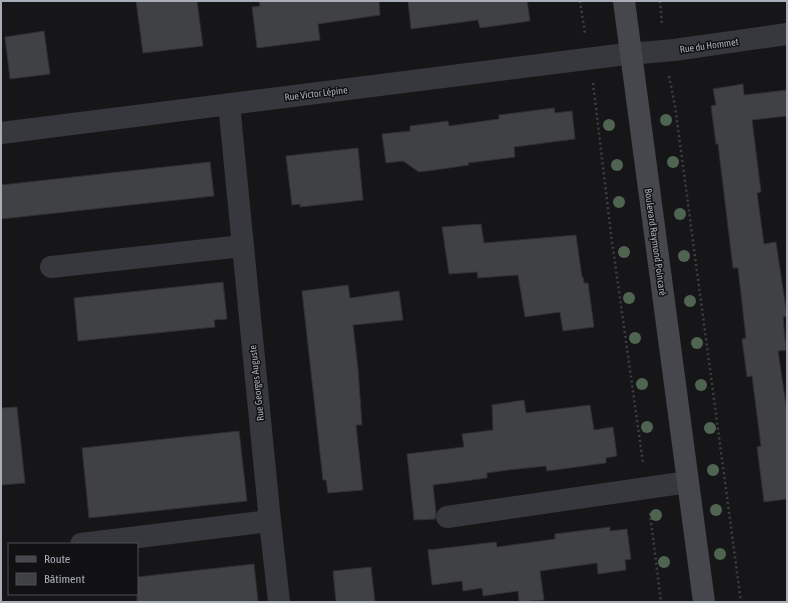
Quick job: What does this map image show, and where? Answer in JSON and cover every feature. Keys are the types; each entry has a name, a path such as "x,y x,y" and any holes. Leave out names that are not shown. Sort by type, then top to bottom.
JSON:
{"main road":[{"name":"Boulevard Raymond Poincaré","path":"624,1 704,602"}],"street":[{"name":"Rue du Hommet","path":"631,53 674,50 787,34"},
{"name":"Rue Victor Lépine","path":"1,133 631,53"},
{"name":"Rue Georges Auguste","path":"229,104 242,246 279,602"},
{"path":"52,267 242,246"},
{"path":"448,517 688,482"},
{"path":"89,543 270,521"}],"path":[{"path":"580,1 585,33"},
{"path":"660,1 662,31"},
{"path":"667,70 676,113 741,602"},
{"path":"593,79 610,226 643,464"},
{"path":"649,508 661,602"}],"building":[{"path":"136,1 197,1 203,46 143,53"},
{"path":"259,1 379,1 380,15 318,24 320,40 257,48 252,7 260,6"},
{"path":"408,1 527,1 530,21 480,28 478,20 411,29"},
{"path":"44,31 50,74 10,79 5,37"},
{"path":"743,84 744,95 787,90 787,116 752,120 761,192 757,193 764,244 776,242 787,316 783,317 786,350 778,351 787,412 787,499 764,502 757,447 761,446 752,376 747,377 742,339 746,338 738,268 733,268 718,144 716,144 711,106 716,105 713,89"},
{"path":"554,108 555,113 572,111 575,139 514,147 515,157 468,163 469,165 435,170 419,172 403,161 386,163 382,134 410,131 410,126 448,121 449,126 499,119 499,115"},
{"path":"358,148 363,200 300,207 300,204 292,205 286,156"},
{"path":"210,162 214,196 1,219 1,185"},
{"path":"481,224 484,243 576,235 582,277 584,283 588,283 594,327 563,331 560,312 525,317 518,275 478,278 477,272 449,274 442,227"},
{"path":"223,282 227,319 214,320 215,327 78,341 74,298"},
{"path":"348,285 350,298 399,291 403,320 353,325 362,425 356,425 363,490 328,493 326,480 323,480 302,291"},
{"path":"524,400 526,413 590,405 594,430 613,427 617,456 606,458 606,463 547,471 546,466 508,470 487,473 487,478 433,485 436,512 435,519 414,520 407,454 464,447 462,434 493,430 492,405"},
{"path":"17,407 25,483 1,485 1,408"},
{"path":"239,431 247,501 89,518 82,448"},
{"path":"610,527 610,531 627,529 631,559 625,560 626,570 598,574 597,563 540,571 544,600 519,602 518,591 483,596 482,588 463,591 462,581 432,585 428,550 496,542 497,547 555,539 555,534"},
{"path":"254,564 258,601 137,602 138,577"},
{"path":"371,567 375,602 336,602 333,571"}]}
